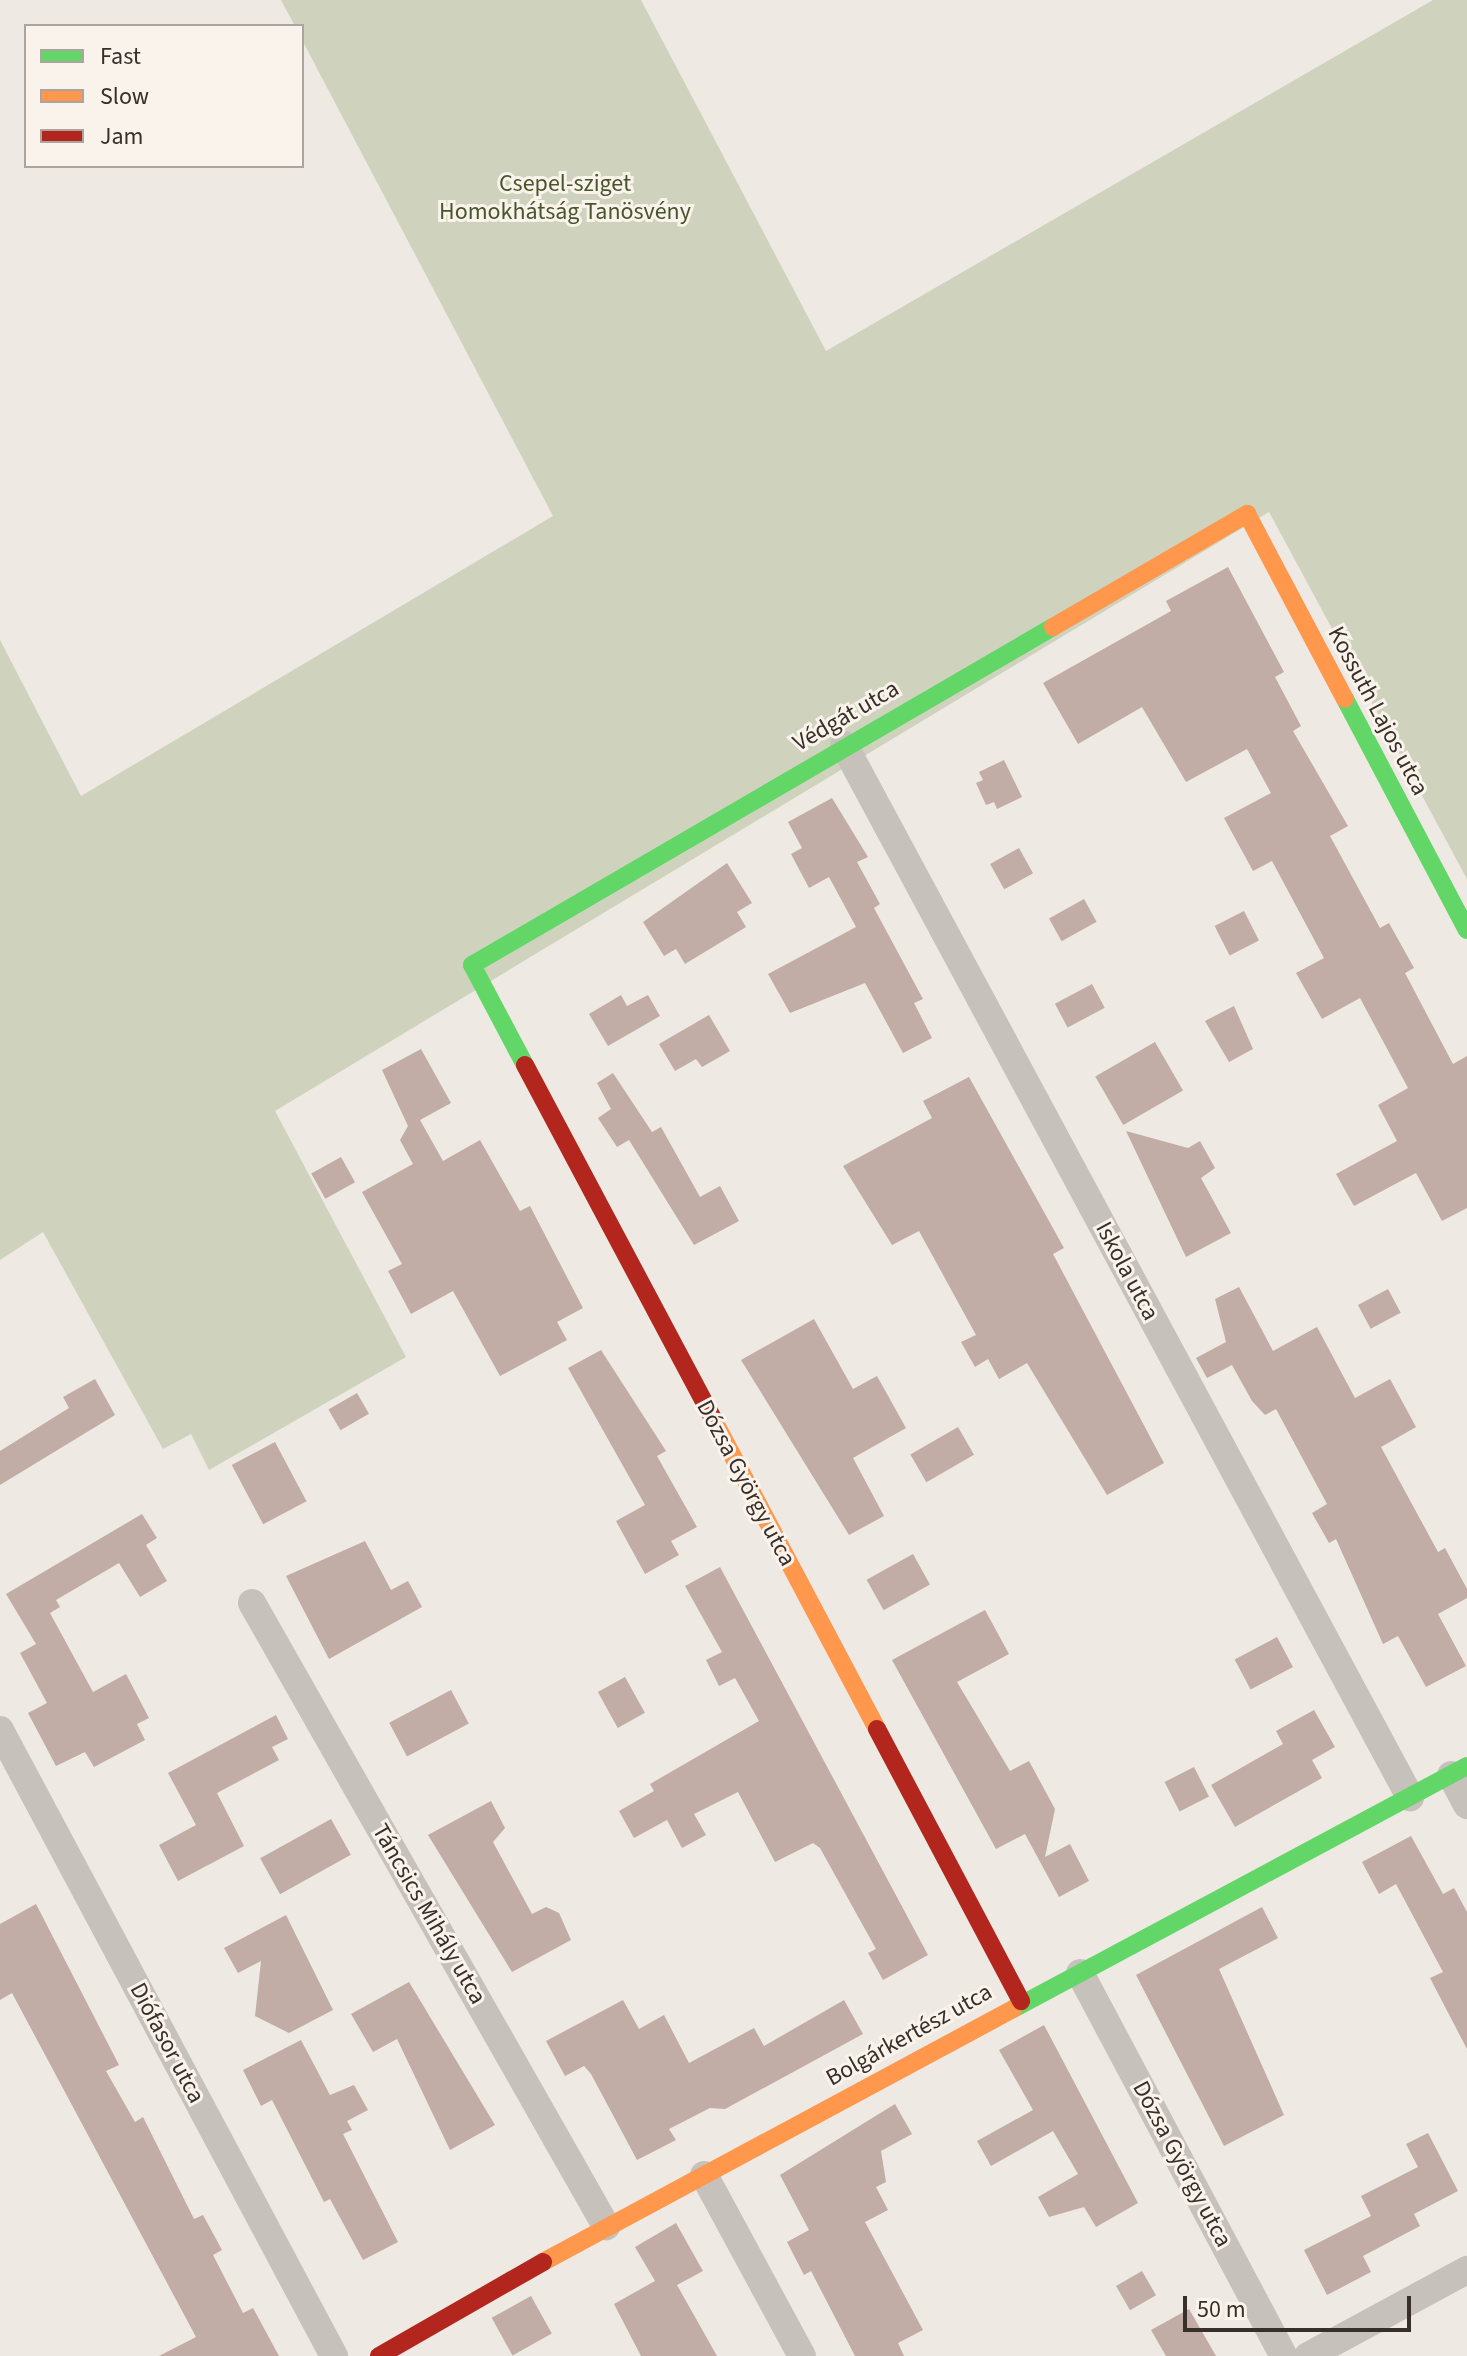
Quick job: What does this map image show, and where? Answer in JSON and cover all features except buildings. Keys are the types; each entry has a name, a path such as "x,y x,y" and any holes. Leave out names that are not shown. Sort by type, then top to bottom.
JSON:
{"street":[{"name":"Védgát utca","path":"472,965 844,745 1247,514"},
{"name":"Kossuth Lajos utca","path":"1247,514 1467,930"},
{"name":"Iskola utca","path":"844,745 1410,1797"},
{"name":"Dózsa György utca","path":"472,965 1021,2001"},
{"name":"Táncsics Mihály utca","path":"252,1603 606,2226"},
{"name":"Diófasor utca","path":"0,1730 334,2356"},
{"name":"Bolgárkertész utca","path":"379,2356 606,2226 1021,2001 1080,1973 1459,1771"},
{"path":"1459,1771 1467,1805"},
{"name":"Dózsa György utca","path":"1080,1973 1284,2356"},
{"path":"704,2175 802,2356"},
{"path":"1308,2356 1467,2270"}],"green space":[{"name":"Csepel-sziget Homokhátság Tanösvény","path":"281,0 641,0 826,351 1433,0 1467,0 1467,879 1269,512 275,1111 406,1357 209,1470 191,1434 163,1449 43,1232 0,1260 0,640 81,796 553,516 304,44 304,24 294,24"}],"traffic: fast":[{"path":"525,1065 472,965 1053,627"},
{"path":"1345,699 1467,930"},
{"path":"1013,2009 1467,1766"}],"traffic: slow":[{"path":"1053,627 1247,514 1345,699"},
{"path":"713,1419 877,1729"},
{"path":"543,2262 1013,2009"}],"traffic: jam":[{"path":"525,1065 713,1419"},
{"path":"877,1729 1021,2001"},
{"path":"379,2356 543,2262"}]}
